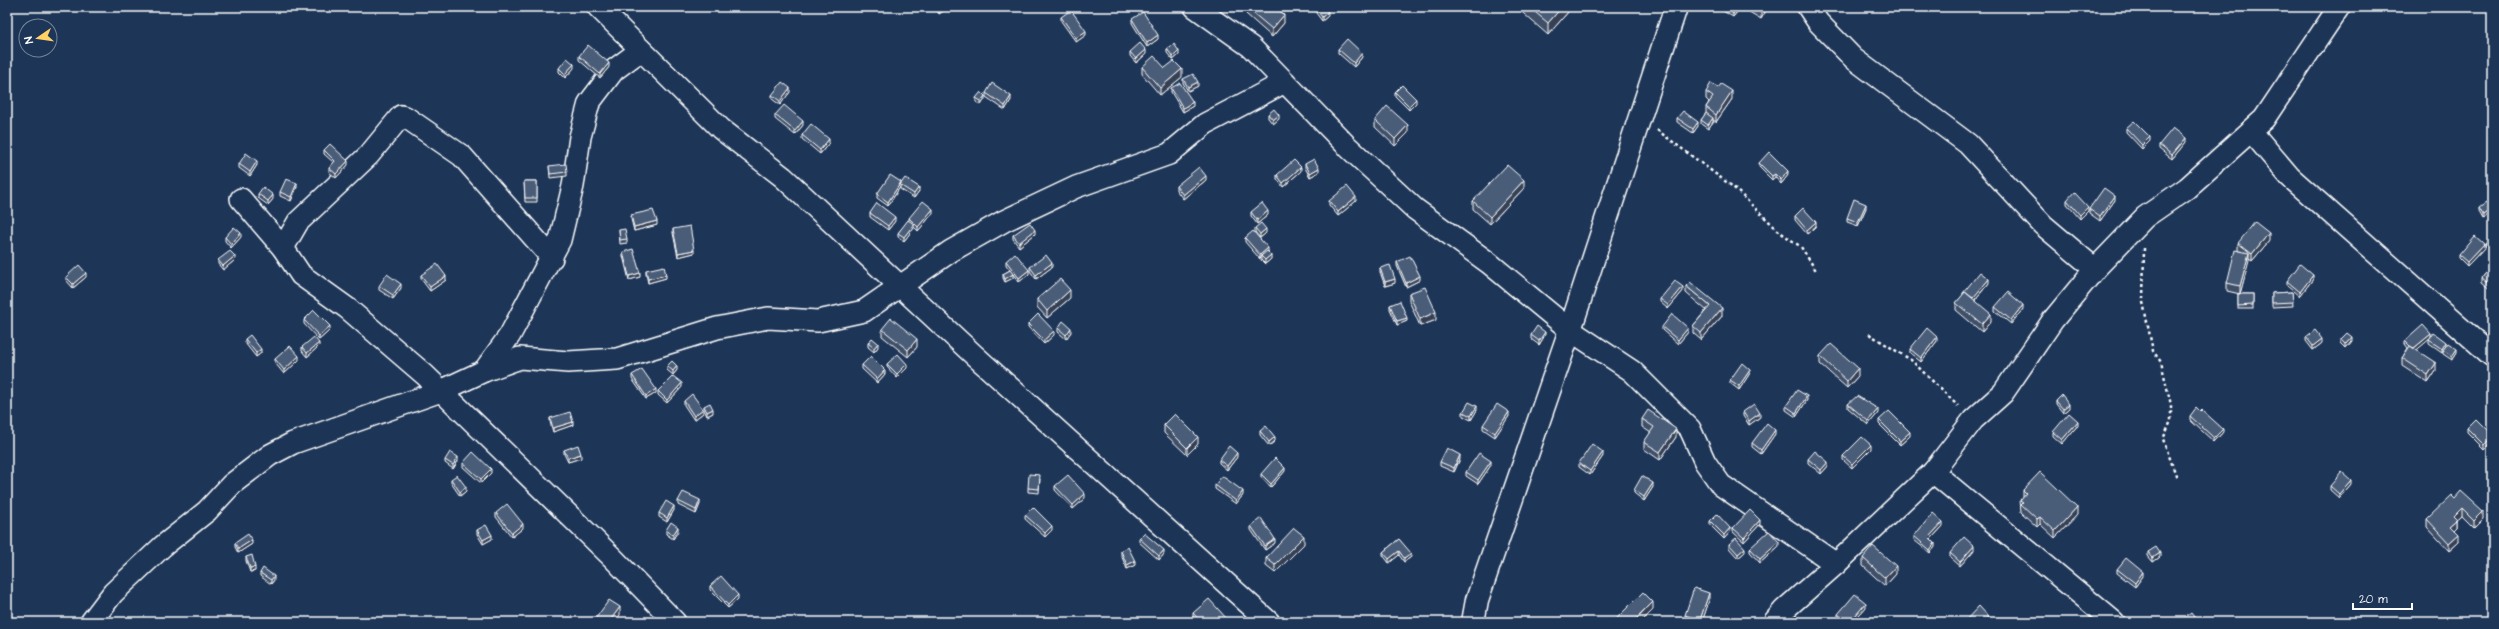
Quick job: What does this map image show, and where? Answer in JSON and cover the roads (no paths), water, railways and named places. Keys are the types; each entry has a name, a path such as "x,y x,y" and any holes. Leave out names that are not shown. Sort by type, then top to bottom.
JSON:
{"street":[{"path":"598,7 721,129 783,178 1193,556 1269,622"},
{"path":"1195,7 1251,47 1347,146 1415,209 1490,263 1570,330 1632,371 1690,429 1705,462 1721,485 1836,564"},
{"path":"1473,622 1477,600 1570,330 1676,7"},
{"path":"1808,7 1818,22 1854,59 1968,144 2043,225 2095,270"},
{"path":"1774,622 1784,610 1836,564 1933,472 1973,420 2003,393 2053,320 2095,270 2145,217 2187,188 2264,119 2339,7"},
{"path":"484,371 510,336 552,258 560,240 570,202 580,137 589,103 614,70 641,50"},
{"path":"91,622 113,593 163,546 207,511 232,484 270,455 293,443 441,391 484,371 520,358 568,362 617,359 717,328 768,318 818,321 864,311 951,250 1004,221 1076,188 1169,154 1205,124 1285,82"},
{"path":"283,248 298,222 369,155 401,116 407,118 462,156 552,258"},
{"path":"2251,131 2290,177 2492,356"},
{"path":"241,199 283,248 301,275 347,308 441,391 607,553 675,622"},
{"path":"510,336 520,358"},
{"path":"1933,472 2114,622"}]}
